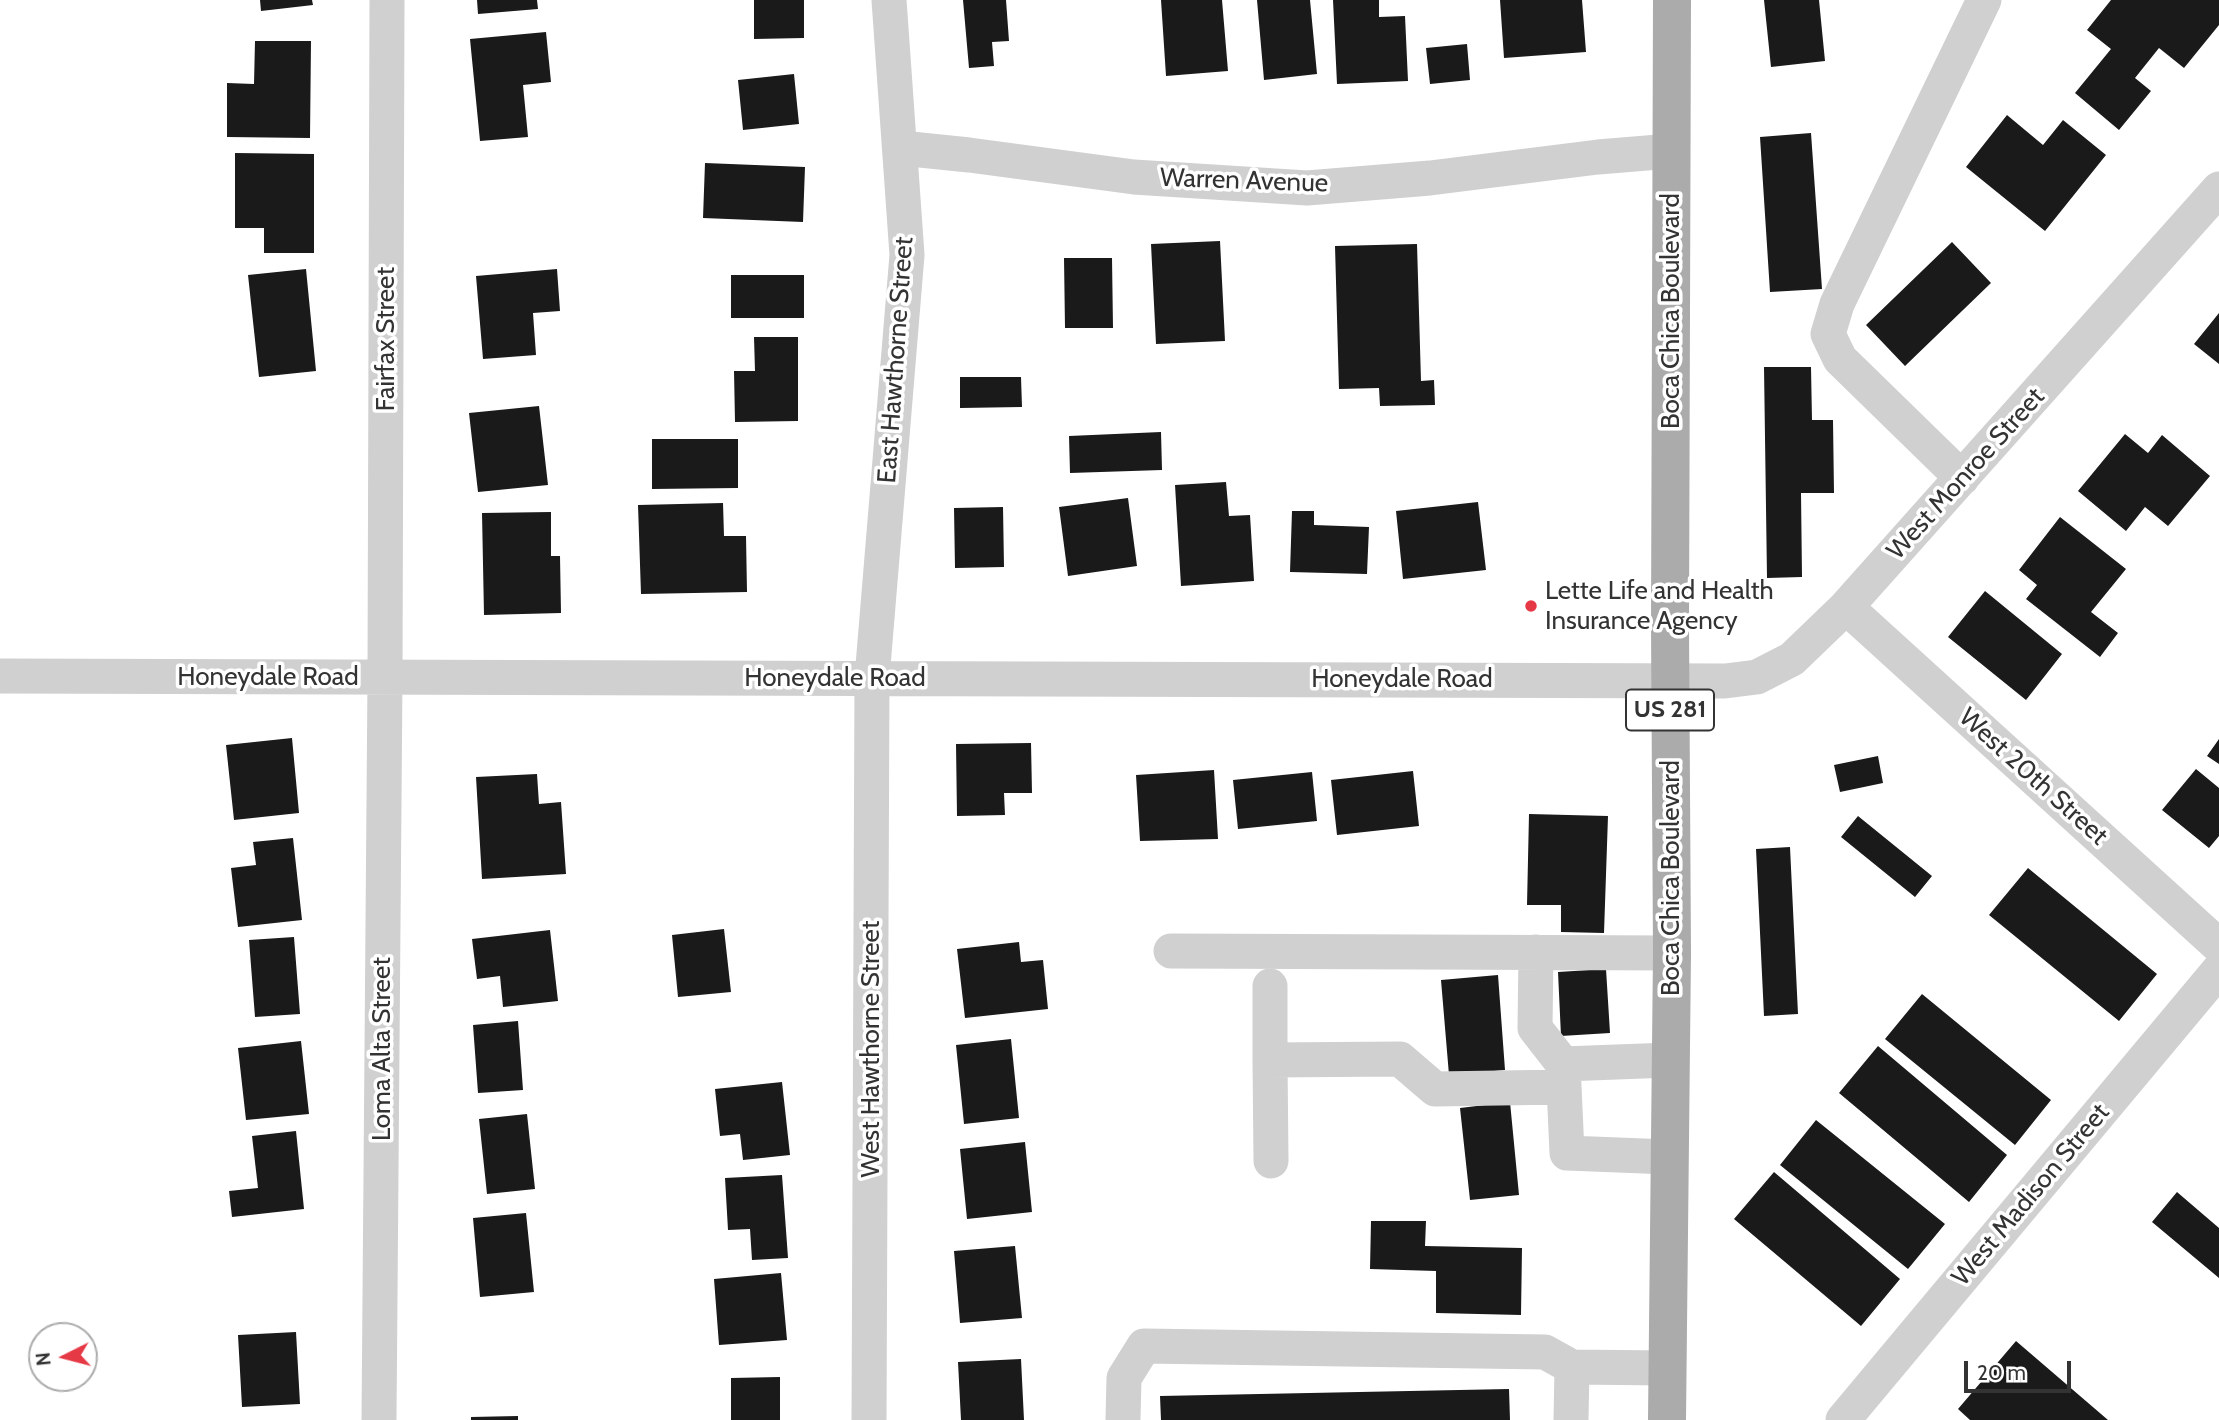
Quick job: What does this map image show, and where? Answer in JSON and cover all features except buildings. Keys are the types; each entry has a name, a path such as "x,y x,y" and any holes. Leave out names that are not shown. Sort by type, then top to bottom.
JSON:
{"main road":[{"name":"Boca Chica Boulevard","path":"1667,1420 1672,953 1672,0"}],"street":[{"name":"Fairfax Street","path":"385,677 387,0"},
{"name":"East Hawthorne Street","path":"872,678 907,255 889,0"},
{"path":"1962,478 1840,359 1828,334 1837,304 1984,0"},
{"name":"Warren Avenue","path":"901,148 1135,177 1307,188 1430,178 1598,157 1671,151"},
{"name":"West Monroe Street","path":"1670,680 1725,681 1757,677 1793,659 1846,607 2219,189"},
{"name":"West 20th Street","path":"1846,607 2219,946"},
{"name":"Honeydale Road","path":"0,676 1670,680"},
{"name":"Loma Alta Street","path":"379,1420 385,677"},
{"name":"West Hawthorne Street","path":"869,1420 872,678"},
{"path":"1171,951 1672,953"},
{"path":"1536,952 1535,1028 1564,1076 1567,1153 1669,1157"},
{"name":"West Madison Street","path":"1843,1420 2219,970"},
{"path":"1270,986 1271,1161"},
{"path":"1270,1060 1400,1059 1435,1089 1564,1076 1671,1060"},
{"path":"1123,1420 1124,1377 1144,1346 1545,1352 1572,1367 1668,1367"},
{"path":"1571,1420 1572,1367"}],"place":[{"name":"Lette Life and Health Insurance Agency","path":"1531,606"}]}
